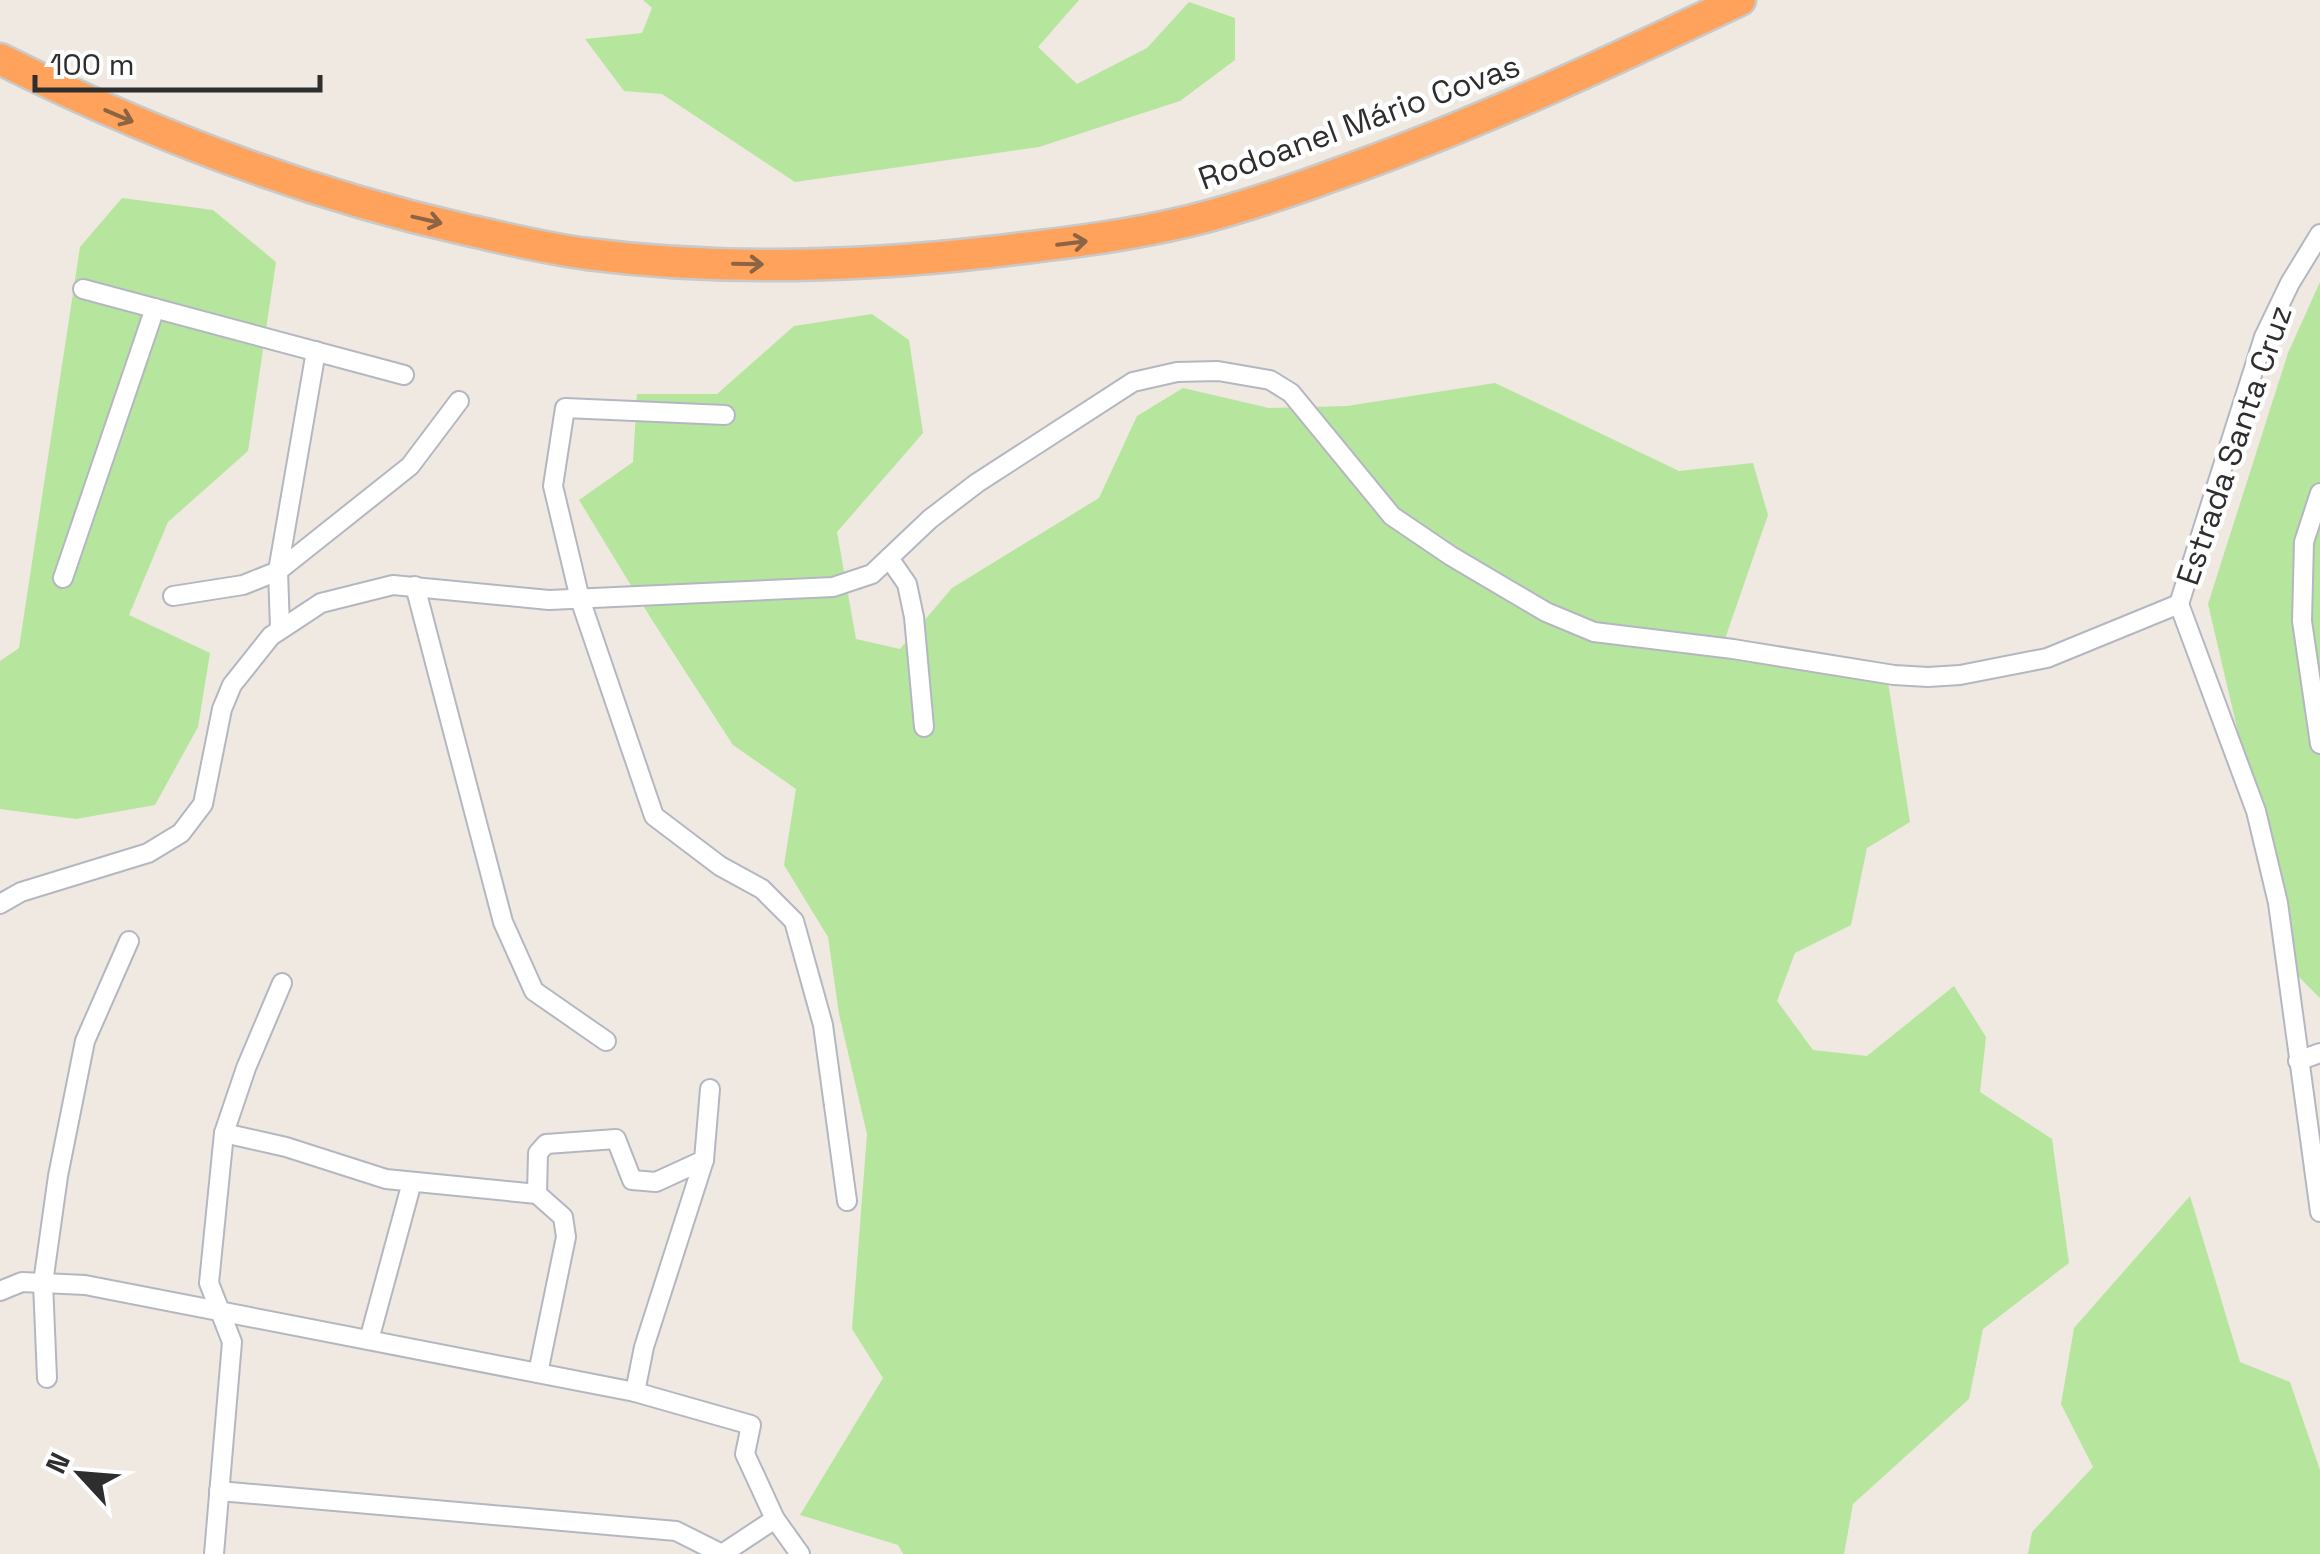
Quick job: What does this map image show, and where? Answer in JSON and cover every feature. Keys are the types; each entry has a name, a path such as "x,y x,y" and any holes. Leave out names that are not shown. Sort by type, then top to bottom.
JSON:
{"highway":[{"name":"Rodoanel Mário Covas","path":"0,58 84,101 174,139 343,198 415,218 584,254 670,262 852,265 1096,240 1260,202 1490,116 1740,0"}],"street":[{"name":"Estrada Santa Cruz","path":"2179,604 2264,337 2320,234"},
{"path":"83,289 404,374"},
{"path":"63,578 155,308"},
{"path":"280,628 278,571 316,352"},
{"path":"0,904 22,892 148,853 181,833 203,804 226,696 280,628 321,603 372,588 415,586 515,598 580,599 833,587 872,574 954,499 1056,434 1116,390 1177,372 1218,372 1270,380 1291,392 1392,516 1546,612 1594,632 1881,673 1960,675 2047,658 2179,604 2256,811 2287,952 2320,1212"},
{"path":"174,596 243,585 278,571 410,466 459,401"},
{"path":"725,415 565,408 553,486 580,599 654,816 720,866 762,888 794,921 822,1026 847,1202"},
{"path":"2320,493 2304,542 2302,621 2320,744"},
{"path":"889,558 907,584 914,617 924,727"},
{"path":"415,586 503,922 534,991 606,1041"},
{"path":"46,1378 43,1283 58,1176 85,1041 129,940"},
{"path":"214,1554 232,1342 209,1282 224,1134 246,1068 282,983"},
{"path":"2298,1061 2320,1053"},
{"path":"635,1392 644,1347 704,1160 710,1089"},
{"path":"224,1134 286,1148 386,1179 538,1194 563,1217 566,1237 538,1373"},
{"path":"538,1194 538,1153 546,1144 616,1139 632,1180 656,1182 704,1160"},
{"path":"369,1340 412,1182"},
{"path":"0,1291 22,1282 86,1285 635,1392 751,1425 745,1454 775,1519 800,1554"},
{"path":"220,1491 676,1531 722,1554 775,1519"}],"green space":[{"path":"643,0 1079,0 1038,47 1077,84 1147,48 1189,2 1235,18 1235,60 1180,101 1039,147 795,182 662,94 624,91 585,39 642,33 652,8"},
{"path":"122,198 213,210 276,262 248,451 168,522 129,615 210,653 198,727 155,805 76,819 0,809 0,661 19,648 80,247"},
{"path":"2320,282 2320,998 2294,972 2208,604 2288,353"},
{"path":"872,314 909,340 923,433 837,532 856,639 900,649 952,588 1099,498 1137,416 1183,388 1269,408 1347,406 1495,383 1679,471 1753,463 1768,515 1719,656 1888,682 1910,822 1867,848 1851,925 1795,953 1777,1001 1813,1050 1867,1056 1954,986 1986,1037 1980,1092 2052,1139 2069,1263 1983,1329 1969,1399 1853,1504 1844,1554 903,1554 898,1545 800,1515 883,1378 852,1329 867,1134 839,1014 828,937 784,865 796,789 733,745 579,500 633,462 637,394 717,394 794,326"},
{"path":"2190,1196 2240,1362 2290,1382 2320,1470 2320,1554 2028,1554 2032,1532 2093,1467 2061,1404 2074,1328"}]}
